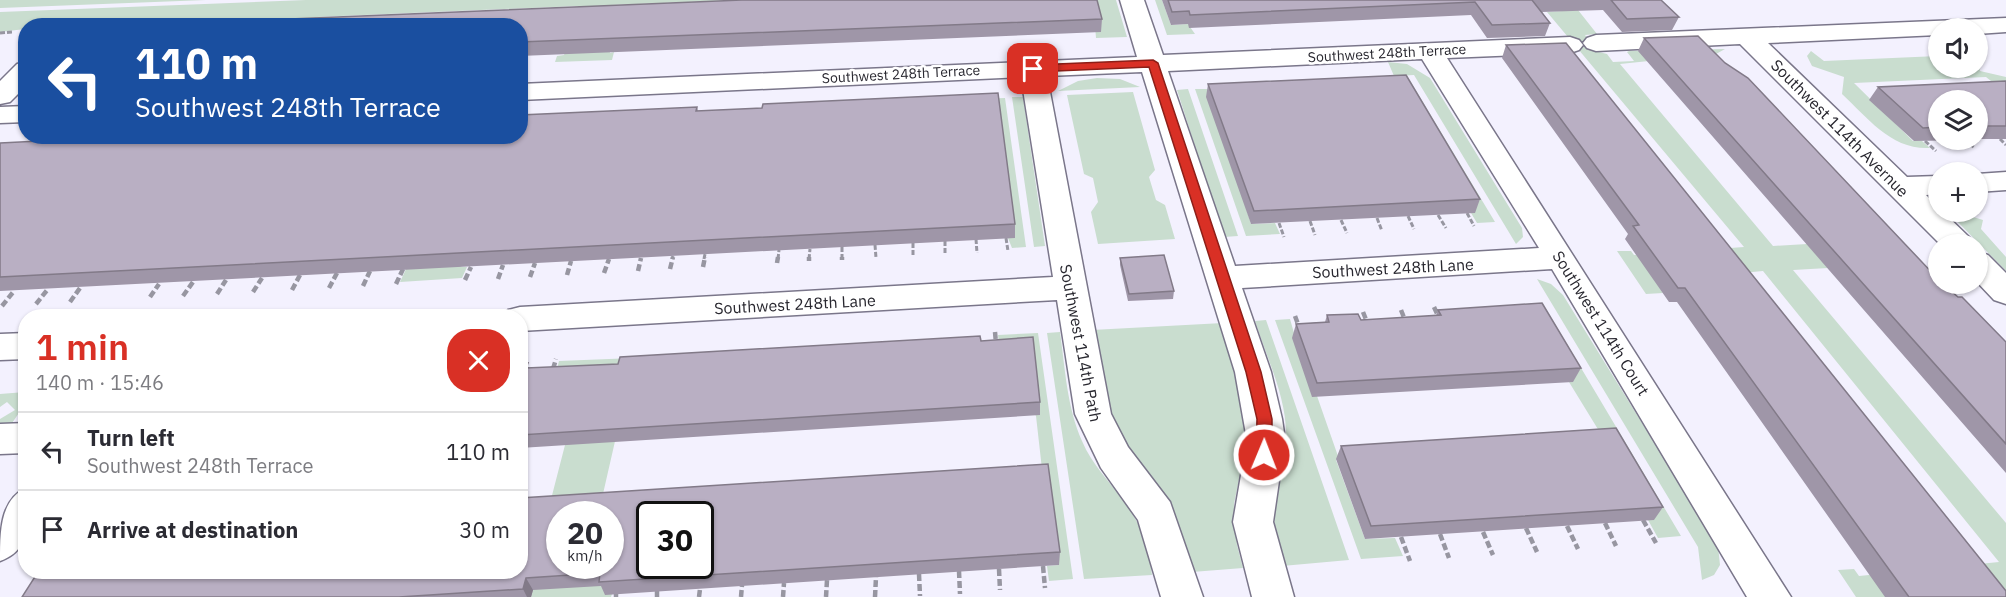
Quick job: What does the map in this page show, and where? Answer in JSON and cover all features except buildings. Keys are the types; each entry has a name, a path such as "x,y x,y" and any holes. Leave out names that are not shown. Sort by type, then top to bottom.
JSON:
{"street":[{"path":"1132,0 1253,372 1264,419 1265,450 1253,515 1273,597"},
{"path":"1988,26 2006,25"},
{"path":"1596,43 1928,28"},
{"path":"1988,32 2006,46"},
{"name":"Southwest 114th Avernue","path":"1747,37 1948,234"},
{"name":"Southwest 248th Terrace","path":"528,92 1570,45"},
{"name":"Southwest 114th Court","path":"1430,51 1770,597"},
{"name":"Southwest 114th Path","path":"1033,69 1089,400 1098,428 1114,457 1156,514 1182,597"},
{"path":"0,96 18,78"},
{"path":"0,115 18,114"},
{"path":"1988,182 2006,181"},
{"path":"1899,187 1928,186"},
{"name":"Southwest 248th Lane","path":"1224,278 1561,258"},
{"path":"1988,274 2006,291"},
{"name":"Southwest 248th Lane","path":"528,319 1069,288"},
{"path":"0,347 18,346"},
{"path":"0,440 18,439"},
{"path":"0,544 18,516"}],"path":[{"path":"0,33 12,32"},
{"path":"2000,140 2006,145"},
{"path":"1467,213 1474,226"},
{"path":"1438,215 1446,228"},
{"path":"1408,216 1414,230"},
{"path":"1377,218 1382,231"},
{"path":"1341,220 1347,233"},
{"path":"1310,221 1315,235"},
{"path":"1279,223 1284,237"},
{"path":"1006,238 1008,251"},
{"path":"976,239 977,253"},
{"path":"945,241 945,254"},
{"path":"913,243 913,256"},
{"path":"875,245 876,258"},
{"path":"842,247 842,260"},
{"path":"809,261 810,249"},
{"path":"777,263 779,250"},
{"path":"702,267 705,254"},
{"path":"670,269 674,256"},
{"path":"638,271 641,258"},
{"path":"604,273 609,259"},
{"path":"567,275 571,261"},
{"path":"530,277 535,263"},
{"path":"498,279 503,265"},
{"path":"465,280 471,267"},
{"path":"396,284 403,269"},
{"path":"363,286 370,271"},
{"path":"329,288 337,273"},
{"path":"292,290 300,275"},
{"path":"253,292 262,278"},
{"path":"217,294 226,280"},
{"path":"183,296 193,282"},
{"path":"150,297 159,284"},
{"path":"70,302 80,288"},
{"path":"36,304 48,289"},
{"path":"2,306 14,291"},
{"path":"1434,308 1442,323"},
{"path":"1401,310 1410,330"},
{"path":"1363,312 1371,333"},
{"path":"1295,316 1303,337"},
{"path":"995,332 997,353"},
{"path":"550,381 556,358"},
{"path":"1643,520 1656,543"},
{"path":"1605,523 1616,546"},
{"path":"1567,526 1578,549"},
{"path":"1526,528 1537,552"},
{"path":"1483,532 1493,555"},
{"path":"1440,534 1449,558"},
{"path":"1401,537 1410,561"},
{"path":"1043,566 1045,588"},
{"path":"999,569 1000,590"},
{"path":"959,571 960,594"},
{"path":"919,574 920,596"},
{"path":"875,597 876,577"},
{"path":"826,580 826,597"},
{"path":"783,597 784,583"},
{"path":"741,597 742,585"},
{"path":"699,597 700,589"}],"green space":[{"path":"0,0 206,0 0,8"},
{"path":"306,0 741,0 611,5 606,18 610,53 614,52 612,60 555,62 557,56 564,55 577,20 578,6 316,18 18,18 18,30 0,32 0,12"},
{"path":"1093,0 1116,0 1127,37 1096,38"},
{"path":"1155,0 1162,0 1171,25 1188,24 1195,34 1167,35"},
{"path":"1578,10 1597,34 1585,35 1599,52 1607,54 1613,62 1634,61 1627,52 1629,51 1725,49 1716,54 1620,64 1773,246 1807,244 1828,268 1793,270 2006,523 2006,597 1856,597 1838,570 1854,569 1859,576 1999,562 1763,271 1655,281 1663,293 1646,294 1617,251 1631,251 1634,255 1744,247 1547,12"},
{"path":"1811,51 1824,61 1928,56 1928,78 1964,78 1854,83 1913,141 1922,141 1928,148 1916,147 1903,144 1881,131 1842,94 1844,77 1812,66 1807,56"},
{"path":"1388,62 1407,64 1430,78 1522,228 1523,237 1516,244 1414,75 1394,76"},
{"path":"1988,73 2006,77 2006,93 1987,78"},
{"path":"1097,78 1120,79 1140,87 1058,91 1078,81"},
{"path":"1409,79 1495,222 1477,223 1471,213 1475,212 1378,81"},
{"path":"1188,89 1238,236 1224,237 1177,90"},
{"path":"1195,89 1208,89 1251,224 1275,223 1280,234 1246,236"},
{"path":"1133,92 1155,170 1149,177 1156,200 1165,205 1175,239 1098,244 1091,212 1098,202 1093,178 1084,174 1067,95"},
{"path":"1012,97 1023,97 1045,246 1034,247"},
{"path":"1005,98 1026,247 1012,248 1008,238 976,99"},
{"path":"1958,222 1983,222 1981,229 1985,234 1970,234"},
{"path":"1988,237 2006,257 2006,271 1988,253"},
{"path":"463,262 461,267 467,267 462,278 400,282 406,269"},
{"path":"1537,279 1551,284 1563,295 1718,546 1720,565 1714,575 1702,580 1698,547"},
{"path":"1543,304 1681,536 1658,538 1648,520 1653,519 1569,382 1573,382 1521,305"},
{"path":"1290,319 1312,396 1317,396 1339,459 1336,460 1365,539 1395,538 1403,556 1361,559 1275,320"},
{"path":"1266,320 1349,560 1282,566 1274,511 1275,492 1286,433 1283,405 1275,376 1255,321"},
{"path":"1223,323 1244,391 1249,430 1234,504 1237,545 1243,568 1192,572 1179,525 1171,510 1129,455 1109,416 1092,330"},
{"path":"1060,332 1067,388 1077,428 1091,458 1136,519 1149,556 1152,575 1084,579 1047,333"},
{"path":"1038,333 1073,579 1049,581 1047,566 1059,565 1043,478 1036,416 1000,353 998,335"},
{"path":"634,358 601,501 551,501 565,445 554,381 559,361"},
{"path":"18,393 18,414 8,429 0,429 0,419 15,410 7,402 0,407 0,394"},
{"path":"546,536 546,579 591,579 607,586 605,594 612,594 611,597 531,597"}],"route":[{"path":"1033,69 1153,63 1253,372 1264,419 1266,440 1264,455"}]}
